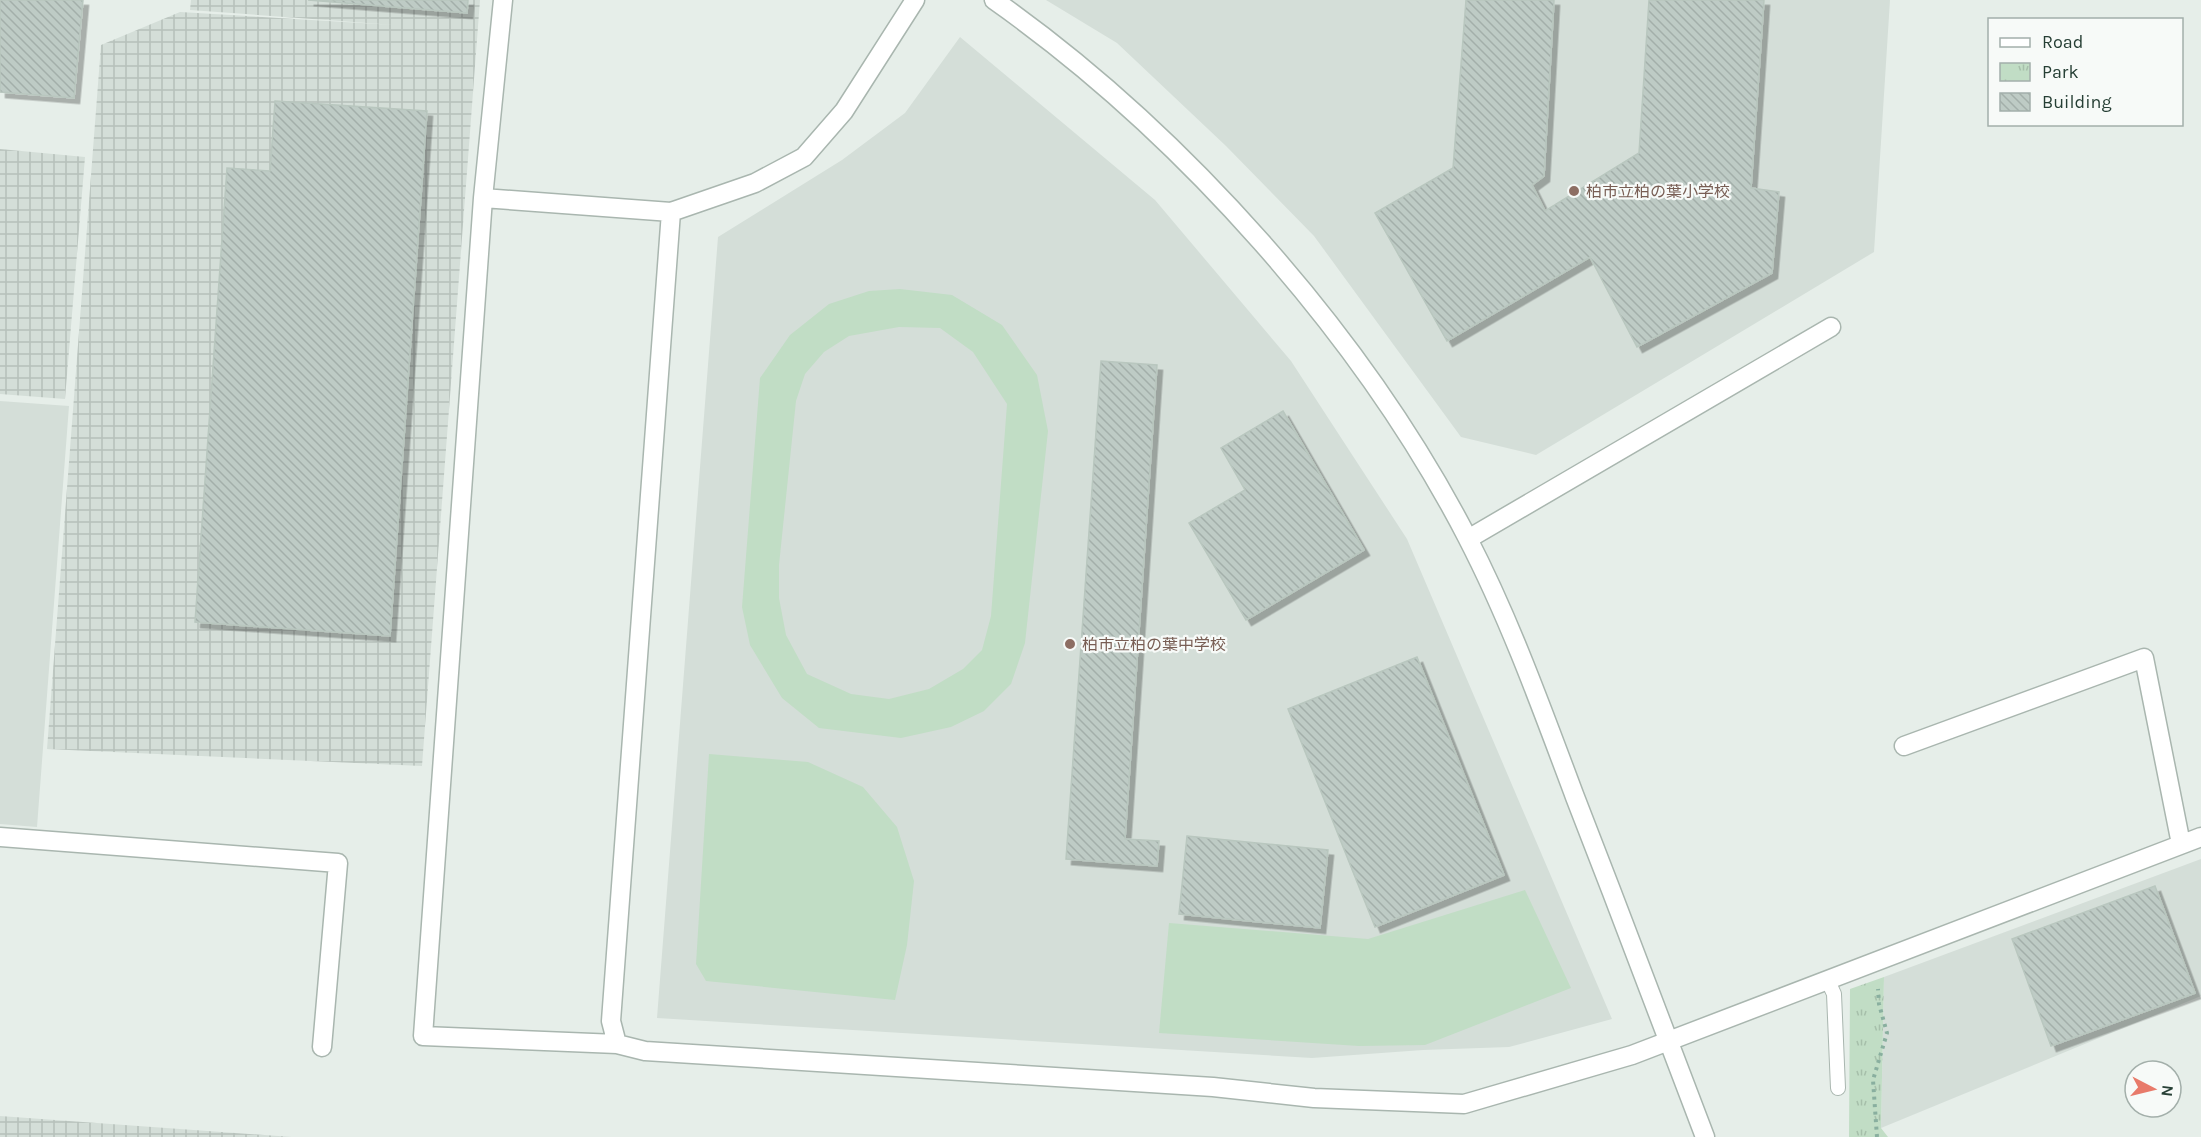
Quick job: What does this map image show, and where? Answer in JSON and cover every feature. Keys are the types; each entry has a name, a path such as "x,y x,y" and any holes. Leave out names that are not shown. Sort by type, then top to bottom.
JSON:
{"street":[{"path":"503,0 483,198 423,1036 617,1044 645,1051 1213,1087 1314,1098 1464,1104 1632,1056 1668,1040 1873,964 2201,837"},
{"path":"483,198 671,212 755,183 804,157 844,111 915,0"},
{"path":"994,0 1044,35 1158,134 1264,247 1342,340 1411,441 1468,539 1550,730 1705,1137"},
{"path":"617,1044 611,1021 671,212"},
{"path":"1468,539 1831,327"},
{"path":"1904,746 2144,658 2181,844"},
{"path":"0,837 338,863 322,1047"}],"lane":[{"path":"1828,981 1834,994 1838,1088"}],"path":[{"path":"1873,964 1879,1004 1887,1033 1873,1080 1872,1100 1877,1112 1877,1137"}],"shaded area":[{"path":"191,0 480,0 422,766 47,749 101,45 180,12 394,25 190,10"},
{"name":"柏市立柏の葉小学校","path":"1046,0 1890,0 1874,252 1536,455 1461,437 1314,236 1226,146 1117,43"},
{"name":"柏市立柏の葉中学校","path":"960,37 1155,200 1291,361 1407,539 1612,1019 1509,1047 1312,1058 657,1018 718,237 842,160 905,113"},
{"path":"0,149 85,157 65,399 0,394"},
{"path":"0,401 69,406 37,827 0,824"},
{"path":"2201,859 2201,996 1881,1128 1884,977"},
{"path":"0,1116 292,1137 0,1137"}],"green space":[{"path":"900,289 952,295 1002,325 1037,375 1048,431 1025,643 1011,684 984,711 951,727 901,738 819,728 782,698 750,645 742,607 760,378 790,335 829,304 869,291","holes":["899,327 940,328 973,352 1007,404 991,616 982,650 963,669 929,689 889,699 851,694 807,674 786,635 779,598 779,565 796,401 805,374 824,352 849,336"]},
{"path":"709,754 808,762 863,787 897,827 914,881 907,945 895,1000 706,981 696,964"},
{"path":"1525,890 1571,988 1425,1045 1359,1046 1159,1033 1169,923 1368,939"},
{"path":"1884,977 1881,1128 1888,1137 1849,1137 1850,989"}],"building":[{"path":"0,0 83,0 74,98 0,92"},
{"path":"308,0 468,0 467,13"},
{"path":"1466,0 1554,0 1544,176 1532,185 1545,211 1639,153 1649,0 1764,0 1751,188 1779,192 1772,273 1637,347 1590,257 1447,341 1375,213 1453,168"},
{"path":"275,101 427,111 390,636 195,622 227,168 270,171"},
{"path":"1101,361 1157,365 1125,839 1159,841 1157,866 1066,859"},
{"path":"1283,411 1364,550 1246,620 1189,523 1245,490 1221,448"},
{"path":"1417,657 1504,875 1375,927 1288,709"},
{"path":"1187,836 1328,850 1320,928 1179,914"},
{"path":"2155,886 2195,993 2051,1046 2012,939"}],"place":[{"name":"柏市立柏の葉小学校","path":"1574,191"},
{"name":"柏市立柏の葉中学校","path":"1070,644"}]}
